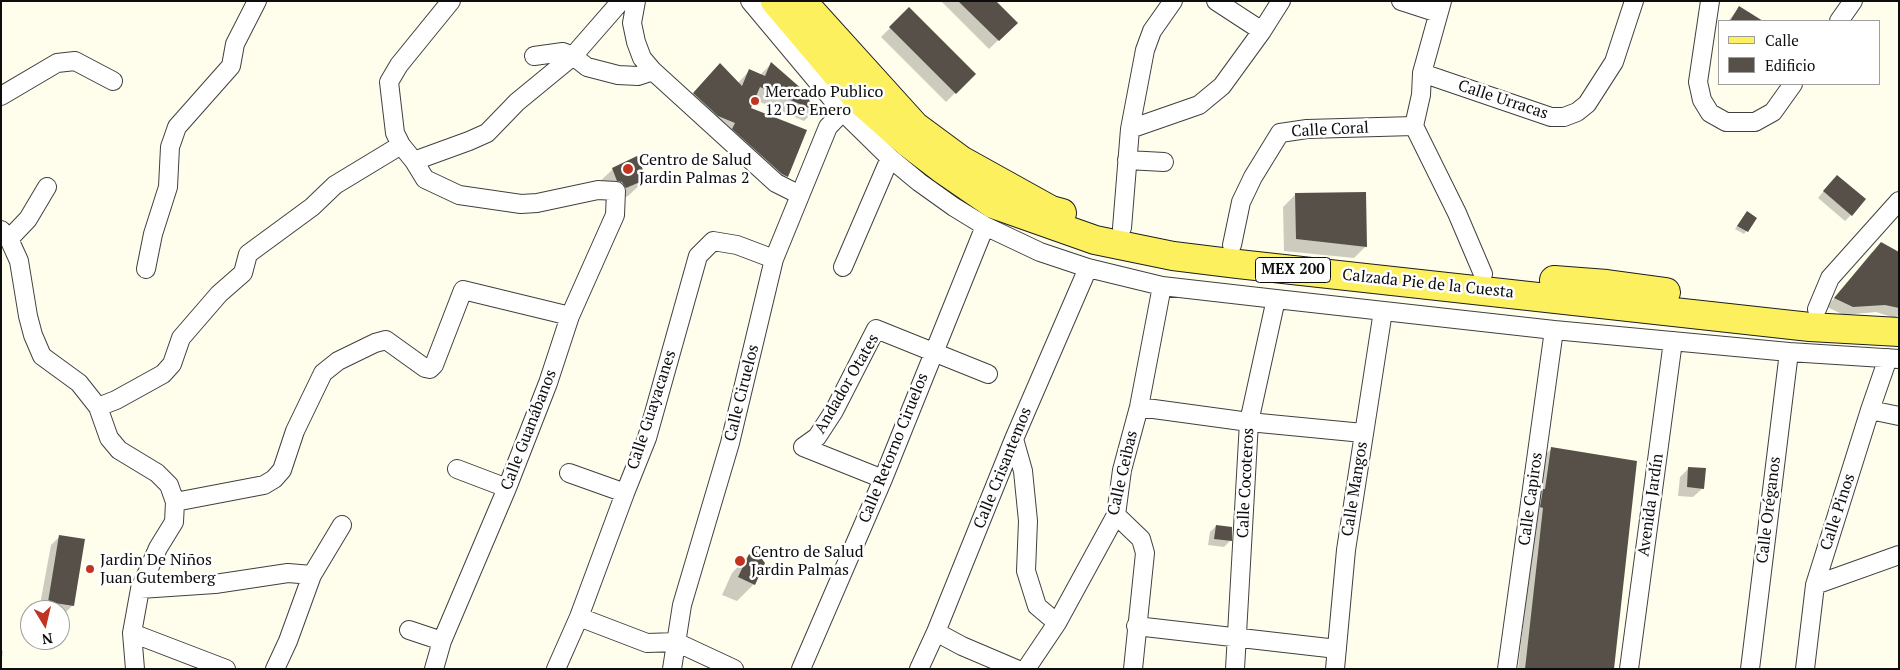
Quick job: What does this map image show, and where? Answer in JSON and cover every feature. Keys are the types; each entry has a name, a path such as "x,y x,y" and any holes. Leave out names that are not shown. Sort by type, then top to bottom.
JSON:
{"main road":[{"name":"Calzada Pie de la Cuesta","path":"775,1 849,105 908,143 993,204 1095,240 1172,256 1228,263 1800,326 1899,332"},
{"name":"Calzada Pie de la Cuesta","path":"802,1 914,126 961,160 1052,210 1122,228 1232,245 1483,274 1607,284 1687,295 1818,309 1899,312"}],"street":[{"path":"146,269 153,234 168,187 170,147 177,126 231,66 235,44 256,1"},
{"path":"450,2 399,64 388,82 395,133 401,145 414,161 469,141 486,132 518,102 573,56 621,1"},
{"path":"636,1 632,23 642,58 653,71 776,183 800,195"},
{"path":"750,1 849,105 890,158 919,182 985,226 1040,252 1088,268 1162,286 1276,299 1554,330 1789,352 1893,359"},
{"path":"1122,228 1130,129 1145,50 1152,31 1173,1"},
{"path":"1216,1 1262,31"},
{"path":"1130,129 1199,105 1222,86 1281,1"},
{"path":"1401,1 1440,7 1422,73 1421,95 1414,126 1457,213 1483,274"},
{"name":"Calle Urracas","path":"1422,73 1551,117 1564,117 1577,112 1587,104 1614,62 1634,1"},
{"path":"1710,1 1698,82 1702,100 1710,113 1726,122 1754,122 1773,112 1792,85"},
{"path":"1839,20 1853,1"},
{"path":"534,56 563,52 573,56 587,67 618,75 638,76 653,71"},
{"path":"1,96 57,63 74,61 113,81"},
{"name":"Calle Ciruelos","path":"672,669 682,605 730,443 774,259 828,127 849,105"},
{"name":"Calle Coral","path":"1232,245 1241,202 1253,177 1280,133 1307,129 1414,126"},
{"path":"98,407 116,400 163,374 172,364 181,338 219,294 243,273 248,254 312,207 335,185 401,145"},
{"path":"843,266 890,158"},
{"path":"1128,160 1164,162"},
{"name":"Calle Guanábanos","path":"414,161 425,179 459,195 521,204 537,204 598,190 616,191 615,215 570,316 548,383 507,488 442,641 434,669"},
{"path":"47,187 28,219 5,234 19,261 33,335 42,356 79,382 98,407 109,438 119,450 157,473 168,485 175,502 174,522 158,548 140,589 132,633 135,669"},
{"path":"1818,309 1830,278 1899,201"},
{"name":"Calle Retorno Ciruelos","path":"801,669 883,479 985,226"},
{"name":"Calle Guayacanes","path":"556,669 580,617 647,438 698,256 713,241 737,245 774,259"},
{"name":"Calle Crisantemos","path":"919,669 936,632 1014,439 1088,268"},
{"name":"Calle Ceibas","path":"1026,669 1057,623 1116,515 1122,470 1139,407 1162,286"},
{"path":"175,502 264,484 274,479 282,470 296,431 323,373 338,361 375,343 386,340 425,368 430,369 434,366 463,290 570,316"},
{"name":"Calle Cocoteros","path":"1234,669 1249,422 1276,299"},
{"name":"Calle Mangos","path":"1335,669 1346,550 1383,311"},
{"name":"Andador Otates","path":"883,479 803,446 817,437 834,411 876,329 934,350"},
{"name":"Calle Capiros","path":"1507,669 1554,330"},
{"name":"Avenida Jardín","path":"1629,669 1673,341"},
{"path":"934,350 988,374"},
{"name":"Calle Oréganos","path":"1750,669 1789,352"},
{"name":"Calle Pinos","path":"1805,669 1814,585 1870,410 1893,359"},
{"path":"1139,407 1249,422 1363,434"},
{"path":"1870,410 1899,416"},
{"path":"1014,439 1023,471 1028,521 1026,571 1037,606 1057,623"},
{"path":"457,469 507,488"},
{"path":"570,473 625,493"},
{"path":"1116,515 1141,538 1145,553 1132,669"},
{"path":"275,669 288,641 312,575 342,525"},
{"path":"1814,585 1899,555"},
{"path":"140,589 215,584 288,573 312,575"},
{"path":"580,617 647,643 676,642 734,669"},
{"path":"1136,626 1337,650"},
{"path":"409,630 442,641"},
{"path":"936,632 962,646 1016,669"},
{"path":"132,633 226,669"}],"building":[{"path":"958,1 996,1 1018,23 999,41"},
{"path":"1739,6 1761,20 1731,20"},
{"path":"909,7 976,74 956,94 889,27"},
{"name":"Mercado Publico 12 De Enero","path":"771,62 803,90 816,111 760,87 751,108 807,130 788,177 782,174 732,129 735,123 718,116 693,93 720,63 742,86 749,69 765,76"},
{"path":"637,156 647,179 626,188 622,182 617,181 612,168"},
{"path":"1837,175 1866,199 1852,216 1823,191"},
{"path":"1366,192 1367,247 1296,239 1295,193"},
{"path":"1747,211 1757,218 1748,232 1737,226"},
{"path":"1881,242 1899,252 1899,308 1885,305 1853,307 1834,298"},
{"path":"1551,447 1637,461 1614,669 1525,669 1543,508 1540,507 1543,489 1545,489"},
{"path":"1688,467 1706,468 1704,489 1687,487"},
{"path":"1216,525 1232,527 1232,541 1214,539"},
{"path":"59,535 85,539 74,606 70,605 70,600 48,600"},
{"path":"756,551 765,563 755,585 738,577 749,554 754,556"}],"place":[{"name":"Mercado Publico 12 De Enero","path":"755,101"},
{"name":"Centro de Salud Jardin Palmas 2","path":"628,169"},
{"name":"Centro de Salud Jardin Palmas","path":"740,561"},
{"name":"Jardin De Niños Juan Gutemberg","path":"90,569"}]}
